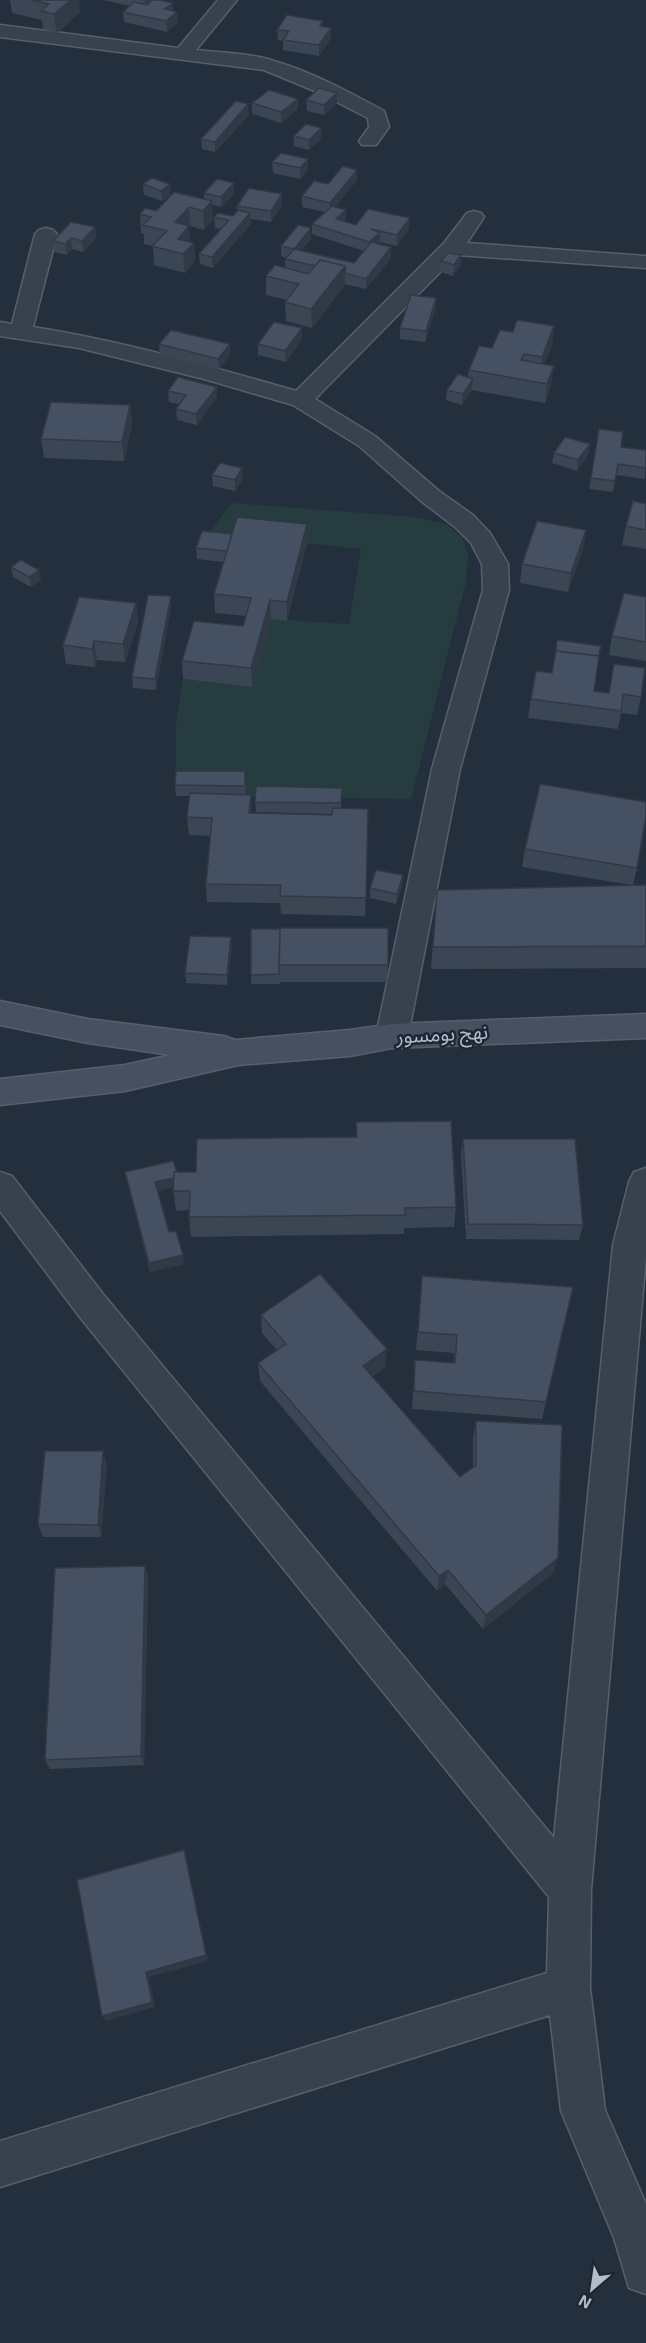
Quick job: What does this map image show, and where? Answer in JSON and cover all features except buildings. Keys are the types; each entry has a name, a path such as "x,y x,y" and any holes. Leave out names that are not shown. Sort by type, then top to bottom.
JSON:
{"main road":[{"name":"نهج بومسور","path":"0,1013 88,1031 211,1046 238,1052"},
{"name":"نهج بومسور","path":"0,1092 125,1078 238,1052 350,1043 392,1035 646,1026"}],"street":[{"path":"183,54 228,0"},
{"path":"0,31 268,65 339,94 377,115 379,127 369,141"},
{"path":"301,400 452,248 474,217"},
{"path":"46,234 10,330 80,341 212,374 301,400 367,441 430,496 464,521 481,539 495,564 496,590 446,770 392,1035"},
{"path":"452,248 646,262"},
{"path":"646,1182 630,1245 570,1890 568,1988 584,2111 637,2237 646,2271"},
{"path":"0,1186 91,1305 570,1890"},
{"path":"0,2164 568,1988"}],"green space":[{"path":"232,503 415,517 446,524 462,537 468,554 466,582 411,799 176,796 176,722 183,679 252,687 271,619 349,624 361,549 238,536 202,541"}]}
